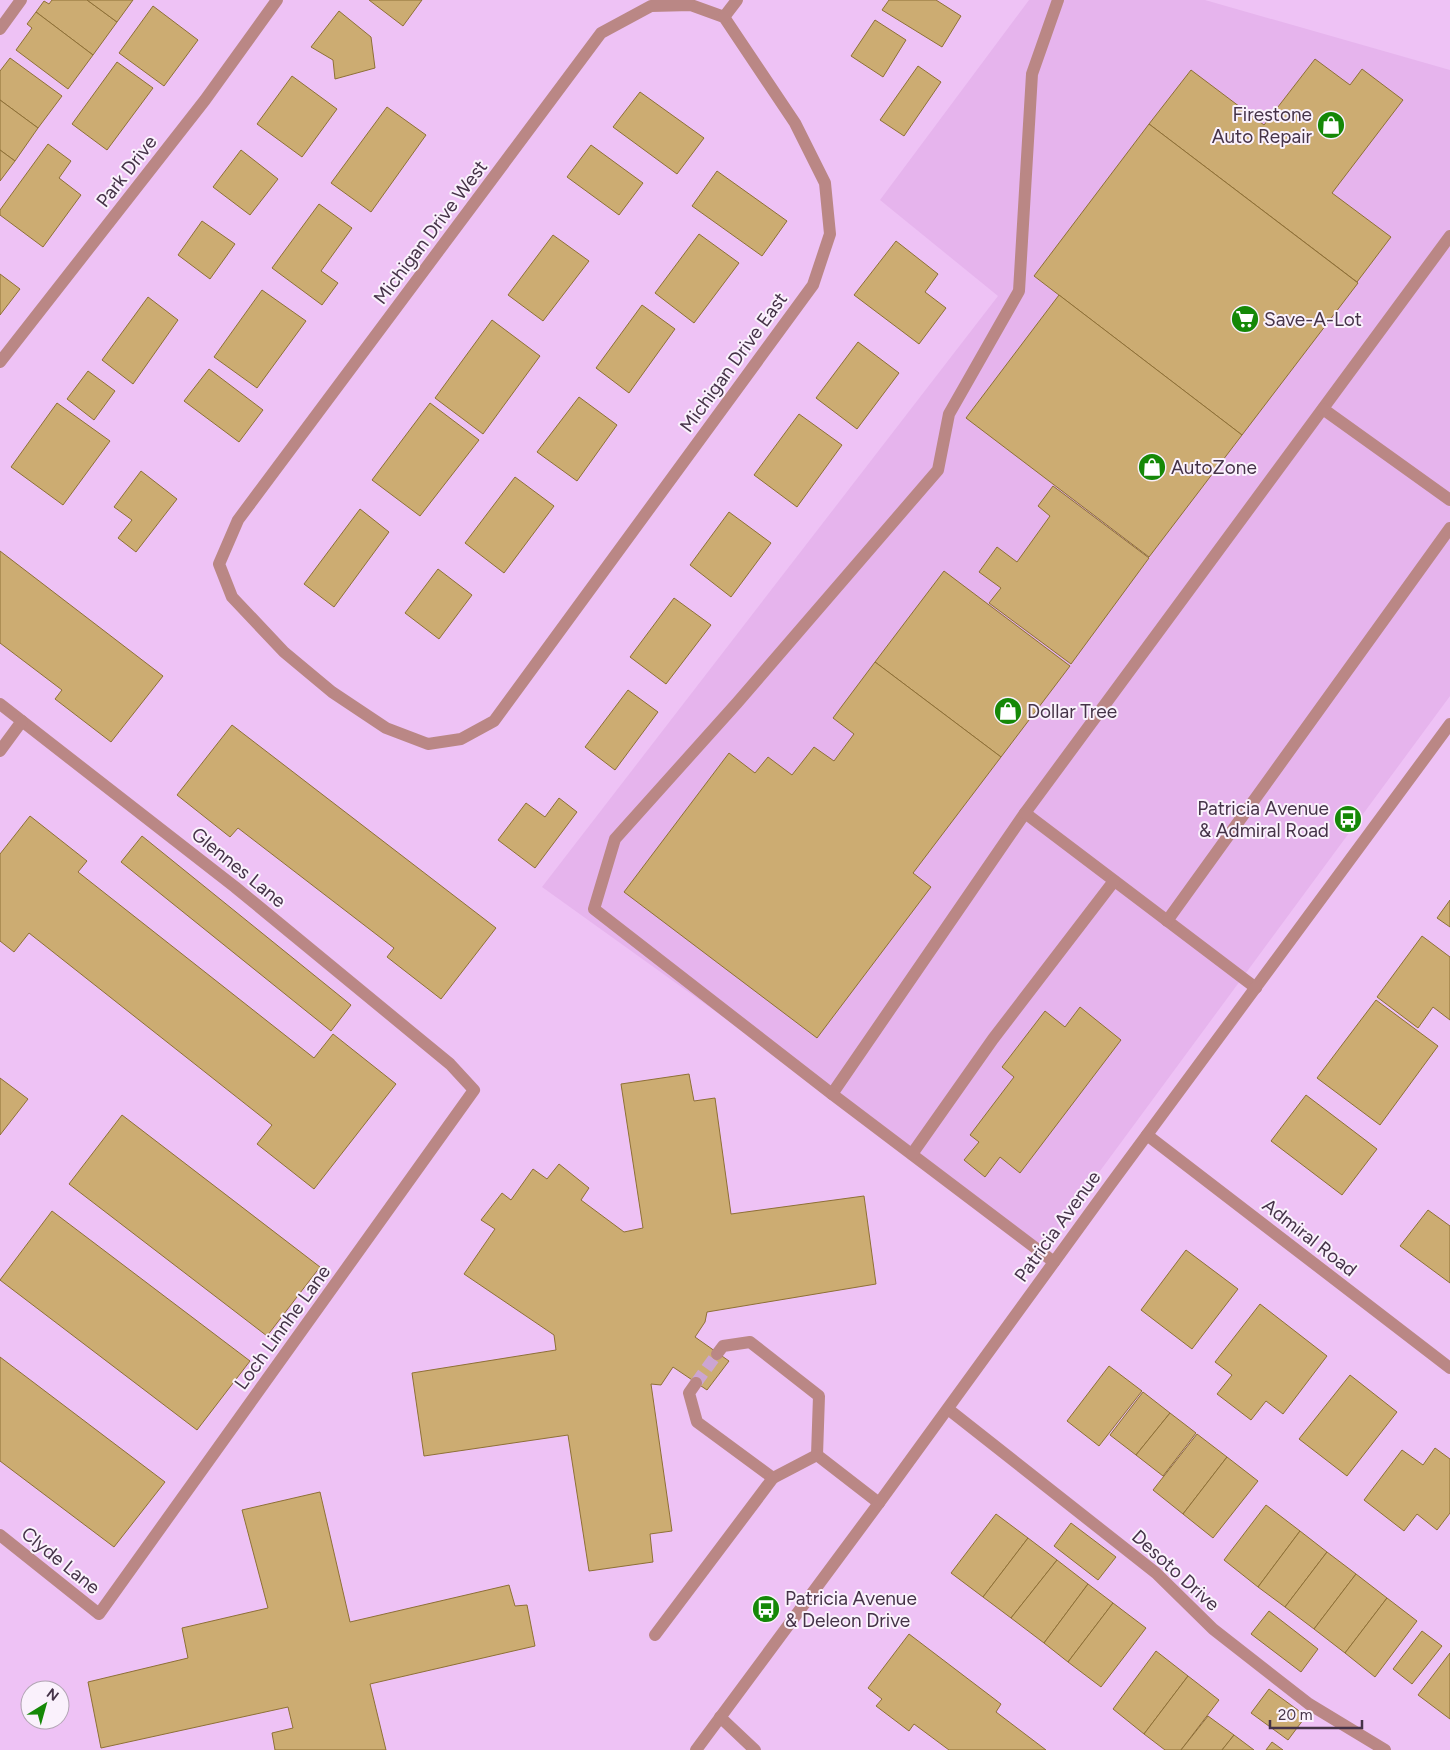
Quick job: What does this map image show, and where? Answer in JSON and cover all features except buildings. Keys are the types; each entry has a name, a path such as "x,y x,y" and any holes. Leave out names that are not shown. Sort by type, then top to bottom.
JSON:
{"street":[{"path":"0,29 21,0"},
{"name":"Park Drive","path":"0,362 205,100 277,0"},
{"path":"724,17 737,0"},
{"path":"1054,1262 832,1094 594,909 615,839 737,703 938,470 948,414 1020,291 1032,74 1058,0"},
{"name":"Michigan Drive West","path":"494,721 460,739 428,744 386,728 332,692 284,652 232,597 218,564 238,520 601,32 650,6 691,5 724,17"},
{"name":"Michigan Drive East","path":"494,721 813,285 830,234 825,183 821,174 796,123 724,17"},
{"path":"832,1094 1025,813 1450,236"},
{"path":"1322,409 1450,500"},
{"path":"1167,921 1450,528"},
{"name":"Glennes Lane","path":"0,704 235,887 450,1064"},
{"path":"0,751 22,720"},
{"name":"Patricia Avenue","path":"696,1750 1450,724"},
{"path":"1025,813 1256,988"},
{"path":"912,1154 993,1039 1114,881"},
{"name":"Loch Linnhe Lane","path":"99,1614 474,1090 450,1064"},
{"name":"Admiral Road","path":"1147,1135 1450,1368"},
{"path":"717,1354 723,1346 750,1342 819,1396 817,1455"},
{"path":"696,1383 689,1393 697,1422 773,1478"},
{"name":"Desoto Drive","path":"948,1409 1156,1573 1213,1630 1309,1704 1385,1750"},
{"path":"655,1634 773,1478 817,1455"},
{"path":"817,1455 879,1503"},
{"name":"Clyde Lane","path":"0,1535 99,1614"},
{"path":"720,1717 755,1750"}],"shaded area":[{"path":"1029,0 1205,0 1450,70 1450,696 1044,1247 542,887 998,296 880,200"}],"tunnel":[{"path":"696,1383 717,1354"}],"place":[{"name":"Firestone Auto Repair","path":"1331,125"},
{"name":"Save-A-Lot","path":"1245,319"},
{"name":"AutoZone","path":"1152,467"},
{"name":"Dollar Tree","path":"1008,711"},
{"name":"Patricia Avenue & Admiral Road","path":"1348,819"},
{"name":"Patricia Avenue & Deleon Drive","path":"766,1609"}]}
